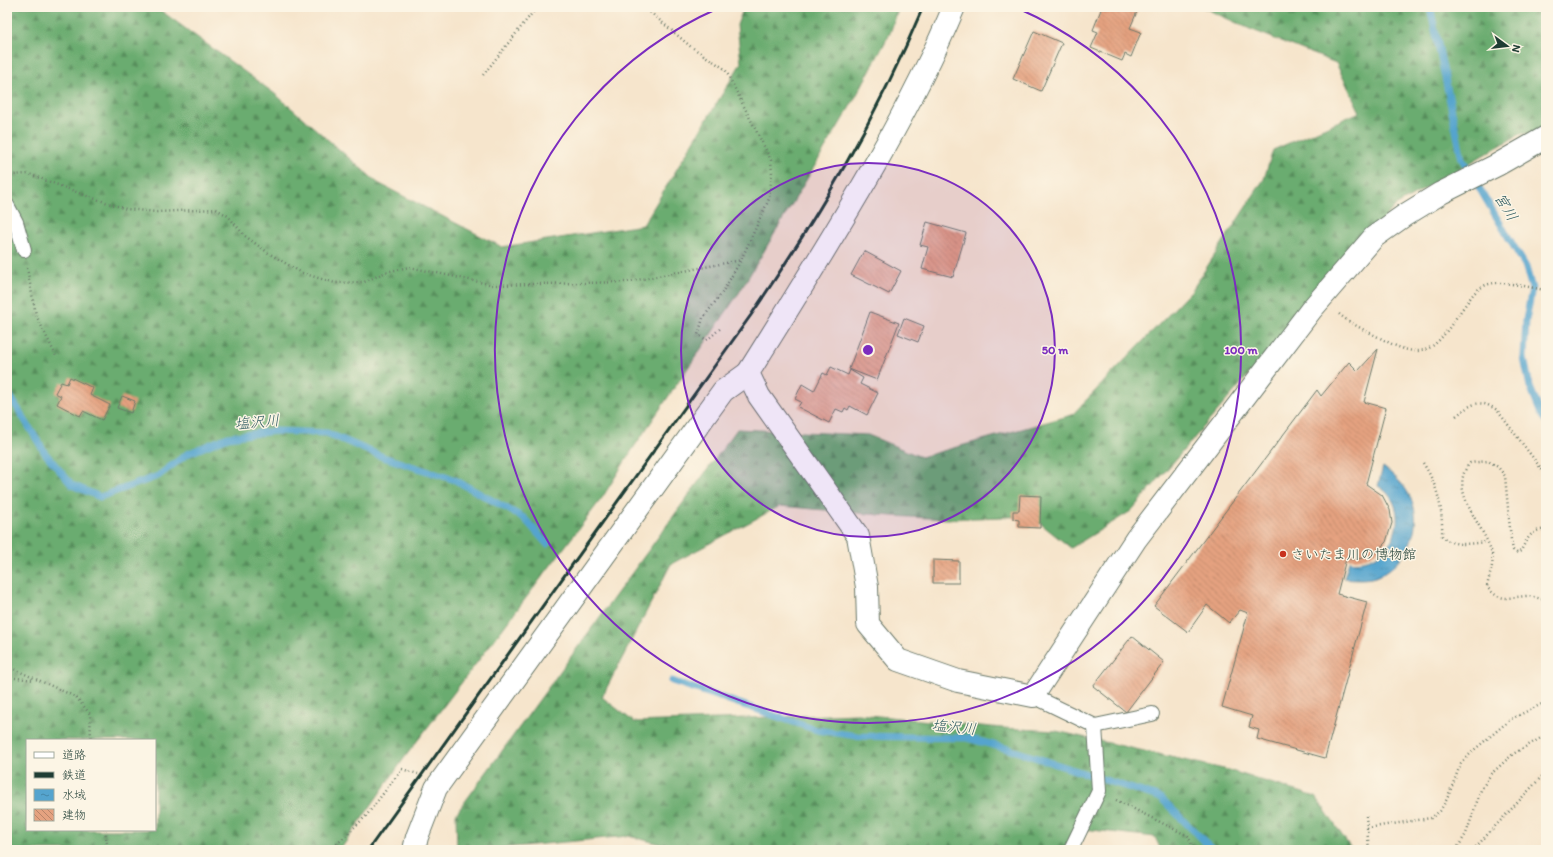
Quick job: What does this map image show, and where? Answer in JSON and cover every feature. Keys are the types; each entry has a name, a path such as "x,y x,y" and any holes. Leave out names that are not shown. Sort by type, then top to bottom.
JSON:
{"street":[{"path":"414,850 436,788 723,391 748,373 815,268 907,107 954,7"},
{"path":"748,373 759,396 858,536 867,587 868,624 898,660 958,681 1033,696 1136,539 1320,298 1374,237 1404,215 1441,193 1497,165 1546,137"}],"lane":[{"path":"7,205 16,222 24,250"},
{"path":"1033,696 1095,726 1152,714"},
{"path":"1072,847 1099,791 1095,726"}],"path":[{"path":"483,75 537,7"},
{"path":"644,7 690,46 725,69 771,160 772,173 769,198 741,260 722,293 703,318 698,335 707,340 722,327"},
{"path":"7,177 12,175 29,174 126,209 156,212 216,209 228,216 245,236 270,254 302,273 335,283 364,282 386,272 409,267 492,285 627,282 741,260"},
{"path":"24,250 36,315 56,356"},
{"path":"1320,298 1347,321 1400,349 1417,352 1435,346 1476,291 1487,285 1507,284 1546,290"},
{"path":"1456,416 1468,406 1477,403 1487,404 1496,410 1546,475"},
{"path":"1546,530 1540,529 1532,533 1521,551 1517,553 1513,550 1509,528 1505,476 1498,467 1488,461 1470,463 1463,471 1461,484 1468,503 1487,542 1494,565 1487,587 1493,594 1502,598 1529,596 1546,600"},
{"path":"1423,464 1433,478 1438,492 1443,519 1442,536 1447,542 1457,544 1487,542"},
{"path":"7,666 76,696 90,714 91,739"},
{"path":"7,677 37,680"},
{"path":"1367,828 1431,818 1440,811 1447,799 1461,763 1511,719 1546,702"},
{"path":"1456,850 1466,834 1481,790 1491,774 1513,754 1546,735"},
{"path":"331,850 366,816 402,769 422,776 436,788"},
{"path":"1473,850 1546,772"},
{"path":"1099,791 1188,836 1194,850"},
{"path":"1366,816 1369,850"},
{"path":"105,831 108,850"}],"green space":[{"path":"7,7 156,7 275,94 378,183 502,247 643,225 741,63 737,25 744,7 899,7 890,33 854,100 739,293 632,450 602,498 405,757 340,850 7,850"},
{"path":"1202,7 1546,7 1546,131 1520,134 1395,206 1131,511 1071,548 1031,516 949,519 891,516 780,506 671,564 602,697 634,722 858,714 1002,728 1056,731 1228,770 1316,797 1352,850 1161,850 1155,837 1074,828 1066,850 685,850 628,836 481,850 457,850 456,814 737,429 868,435 921,457 1072,415 1192,290 1264,179 1273,150 1360,112 1336,63 1250,29"}],"water":[{"path":"1383,467 1406,489 1411,499 1415,510 1413,534 1403,556 1395,565 1385,572 1367,579 1344,578 1349,561 1364,561 1377,555 1388,546 1394,534 1397,521 1396,508 1389,496 1378,486"}],"building":[{"path":"1102,7 1139,7 1130,28 1141,32 1131,57 1125,54 1122,61 1091,48 1098,32 1093,30"},
{"path":"1034,31 1062,43 1041,91 1013,79"},
{"path":"927,222 966,233 953,277 922,269 928,247 920,245"},
{"path":"864,251 901,271 889,294 851,275"},
{"path":"870,312 899,323 877,380 849,369"},
{"path":"904,318 924,326 918,342 898,334"},
{"name":"さいたま川の博物館","path":"1378,349 1364,402 1386,408 1366,484 1382,495 1390,510 1392,523 1386,542 1376,552 1370,556 1358,559 1346,559 1337,594 1367,602 1325,758 1257,739 1259,730 1249,727 1252,716 1222,707 1248,613 1240,610 1229,623 1207,605 1188,632 1154,606 1317,390 1321,396 1349,362 1358,371"},
{"path":"831,367 848,375 850,370 863,378 860,384 878,393 867,415 850,406 848,410 845,408 843,412 836,409 829,423 798,407 801,402 795,399 802,384 814,391 823,373 827,375"},
{"path":"70,377 93,388 90,395 110,405 102,420 83,411 80,416 57,404 61,396 55,393 61,382 67,384"},
{"path":"122,396 135,401 131,413 117,408"},
{"path":"1020,495 1041,496 1040,528 1019,527 1019,520 1013,519 1013,511 1019,511"},
{"path":"933,560 959,561 959,583 933,583"},
{"path":"1132,636 1164,662 1126,712 1093,686"}],"waterway":[{"name":"宮川","path":"1427,7 1431,11 1462,159 1526,267 1532,289 1526,320 1524,358 1530,387 1541,414 1546,421"},
{"name":"塩沢川","path":"7,391 45,453 72,485 100,497 158,476 187,454 228,437 275,431 327,433 383,457 455,480 524,518 547,544"},
{"name":"塩沢川","path":"672,681 817,730 857,736 967,738 1012,750 1161,798 1213,850"}],"railway":[{"path":"368,850 776,278 845,166 886,88 923,7"}],"place":[{"name":"さいたま川の博物館","path":"1283,554"}]}
